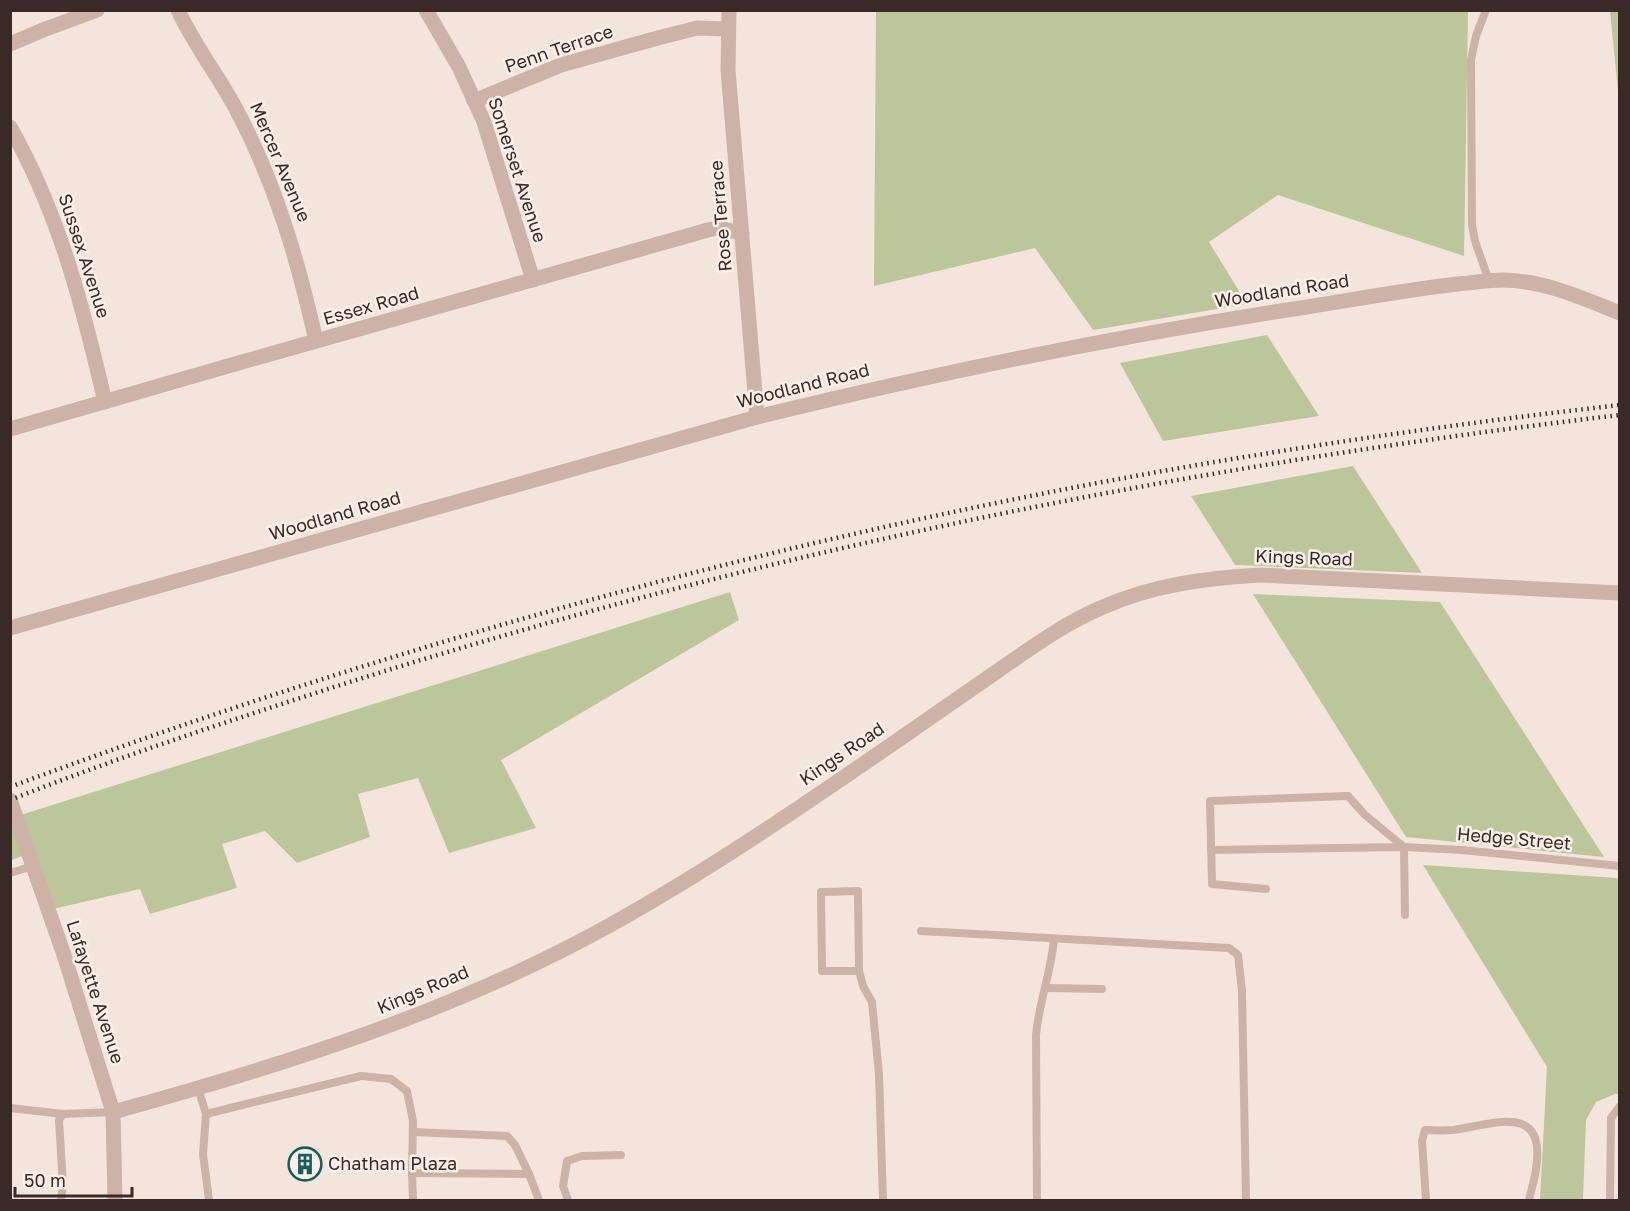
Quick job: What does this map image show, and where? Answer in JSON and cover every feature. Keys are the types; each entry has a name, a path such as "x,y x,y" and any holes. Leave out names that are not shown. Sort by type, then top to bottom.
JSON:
{"street":[{"path":"10,44 97,10"},
{"name":"Mercer Avenue","path":"178,10 187,30 235,106 254,143 274,191 297,260 316,341"},
{"name":"Somerset Avenue","path":"426,10 459,68 484,122 521,248 533,280"},
{"name":"Rose Terrace","path":"729,10 728,70 758,417"},
{"name":"Penn Terrace","path":"474,101 561,65 697,28 728,29"},
{"name":"Sussex Avenue","path":"10,127 32,167 70,263 85,313 105,402"},
{"name":"Essex Road","path":"10,429 708,230 718,228 742,233"},
{"name":"Woodland Road","path":"10,628 758,417 882,386 1093,343 1260,314 1439,286 1489,281 1521,281 1543,285 1620,313"},
{"name":"Kings Road","path":"113,1112 366,1035 426,1012 541,961 610,926 705,870 1047,636 1104,606 1144,592 1207,579 1260,575 1620,593"},
{"name":"Lafayette Avenue","path":"10,800 113,1112 115,1200"}],"lane":[{"path":"1486,10 1476,36 1471,60 1472,213 1475,241 1489,281"},
{"path":"1266,889 1212,884 1210,801 1348,796 1365,815 1404,847 1405,915"},
{"name":"Hedge Street","path":"1211,849 1404,847 1461,850 1620,866"},
{"path":"10,873 33,866"},
{"path":"859,971 822,972 821,892 858,891 859,971 863,986 872,1002 879,1074 883,1200"},
{"path":"921,931 1229,948 1238,955 1242,991 1246,1200"},
{"path":"1037,1200 1036,1035 1038,1010 1052,964 1054,939"},
{"path":"1046,988 1102,989"},
{"path":"206,1114 361,1076 391,1079 407,1091 413,1121 413,1200"},
{"path":"198,1088 206,1114 203,1154 209,1200"},
{"path":"1610,1200 1611,1118 1620,1106"},
{"path":"10,1108 63,1114 113,1112"},
{"path":"61,1200 63,1185 59,1120 63,1114"},
{"path":"1426,1200 1422,1141 1425,1130 1452,1130 1505,1120 1524,1124 1532,1132 1537,1147 1537,1167 1529,1200"},
{"path":"413,1132 507,1136 515,1145 539,1200"},
{"path":"568,1200 563,1186 567,1161 582,1156 621,1155"},
{"path":"412,1173 529,1174"}],"green space":[{"path":"876,11 1468,11 1464,256 1278,195 1209,242 1247,304 1093,330 1035,248 874,286"},
{"path":"1610,11 1619,11 1619,101"},
{"path":"1267,335 1319,416 1163,441 1120,363"},
{"path":"1353,466 1422,573 1235,565 1191,496"},
{"path":"730,592 739,620 501,760 536,828 449,853 418,778 358,794 370,837 297,863 265,831 222,844 237,888 150,914 140,889 44,911 25,855 11,860 11,818"},
{"path":"1253,594 1440,602 1604,857 1406,837"},
{"path":"1423,865 1617,878 1619,881 1619,1094 1596,1102 1586,1120 1583,1200 1540,1200 1547,1067"}],"railway":[{"path":"10,787 275,694 410,652 680,576 817,542 1092,484 1223,461 1421,430 1620,405"},
{"path":"10,800 187,736 456,649 620,603 784,562 950,524 1116,491 1283,462 1620,415"}],"place":[{"name":"Chatham Plaza","path":"305,1164"}]}
